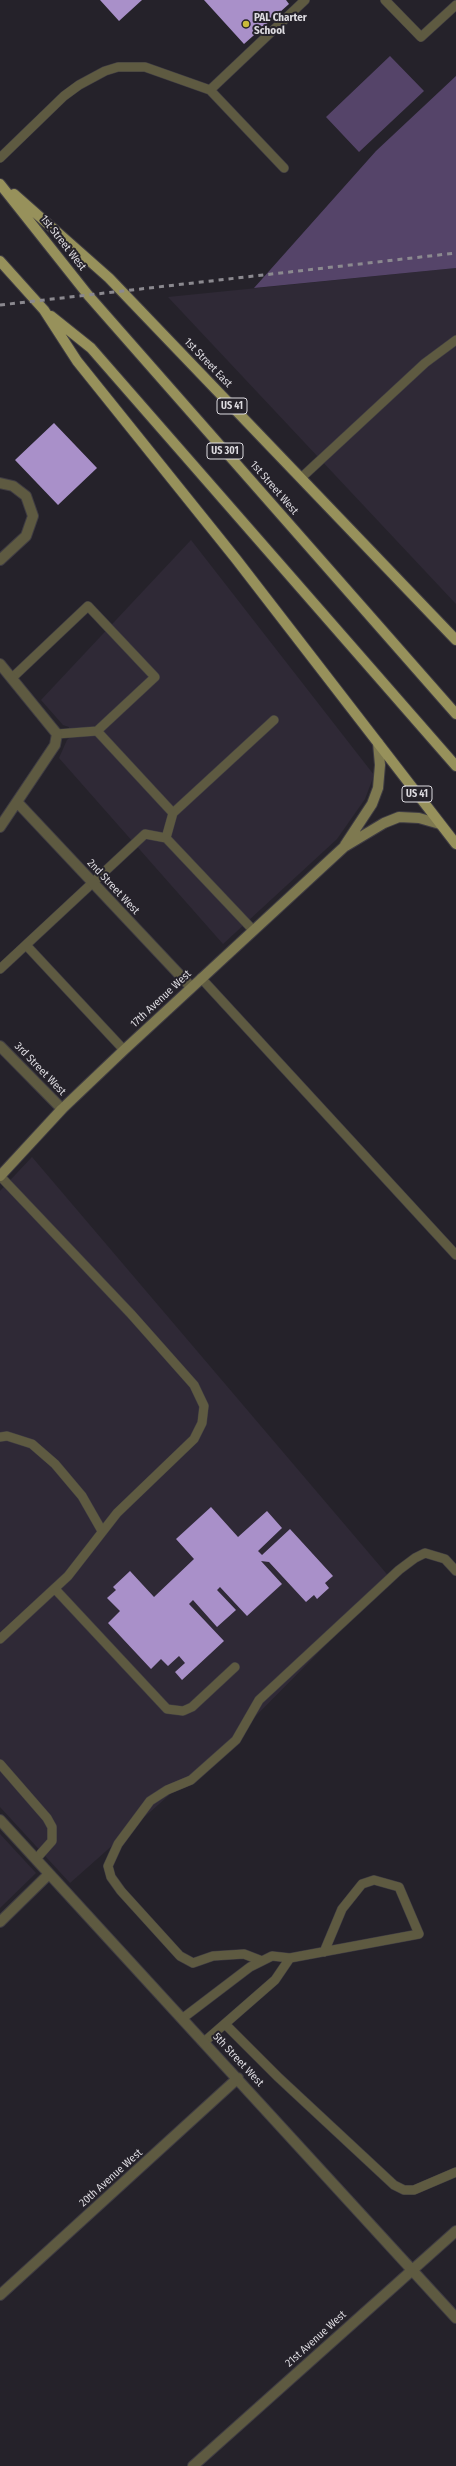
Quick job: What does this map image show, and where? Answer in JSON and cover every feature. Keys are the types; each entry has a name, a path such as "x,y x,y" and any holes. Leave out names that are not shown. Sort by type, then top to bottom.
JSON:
{"main road":[{"name":"1st Street East","path":"0,182 109,278 456,640"},
{"name":"1st Street West","path":"0,182 88,295 456,714"},
{"name":"US 41","path":"0,261 44,310 77,361 164,467 456,844"},
{"name":"US 301","path":"44,310 91,348 456,766"}],"street":[{"path":"0,483 14,486 26,496 32,516 30,528 26,536 0,560"},
{"path":"0,664 58,734 55,745 18,803 0,827"},
{"name":"17th Avenue West","path":"344,847 372,804 376,792 380,775 378,743"},
{"name":"2nd Street West","path":"18,803 191,987"},
{"name":"17th Avenue West","path":"0,1176 62,1110 124,1050 344,847 384,823 399,817 419,818 440,824"},
{"name":"3rd Street West","path":"0,1046 62,1110"},
{"name":"5th Street West","path":"0,1820 238,2078 456,2318"},
{"path":"0,1922 49,1874"},
{"name":"20th Avenue West","path":"0,2295 238,2078"},
{"name":"21st Avenue West","path":"193,2466 456,2231"}],"lane":[{"path":"210,90 305,0"},
{"path":"385,0 421,37 456,4"},
{"path":"0,158 64,96 79,85 105,71 118,67 146,67 210,90 284,168"},
{"path":"301,478 425,363 456,340"},
{"path":"12,678 88,606 155,677 96,731 58,734"},
{"path":"166,838 173,813 274,720"},
{"path":"96,731 173,813"},
{"path":"0,969 145,834 166,838 253,930"},
{"path":"26,945 124,1050"},
{"path":"201,978 456,1255"},
{"path":"0,1176 131,1314 194,1385 202,1399 202,1423 194,1439 117,1513 68,1576 0,1639"},
{"path":"0,1437 7,1436 32,1444 55,1464 82,1496 102,1531"},
{"path":"262,1961 244,1954 213,1956 193,1963 180,1956 111,1877 108,1866 118,1844 150,1801 168,1790 191,1780 236,1740 259,1700 399,1570 415,1558 425,1553 445,1559 456,1571"},
{"path":"55,1588 167,1709 183,1711 192,1707 235,1667"},
{"path":"0,1764 47,1818 52,1827 52,1841 36,1859"},
{"path":"183,2018 250,1967 272,1956 290,1958 324,1952 419,1934 398,1887 374,1880 362,1884 342,1909 324,1952"},
{"path":"204,2042 275,1980 290,1958"},
{"path":"225,2024 278,2077 394,2185 404,2190 414,2190 456,2172"}],"shaded area":[{"path":"390,56 424,91 359,152 326,117"},
{"path":"456,76 456,268 254,288 376,151"},
{"path":"456,268 456,604 168,297"},
{"path":"191,540 374,775 365,799 337,839 223,944 59,758 67,740 71,736 68,732 69,727 63,725 41,700"},
{"path":"32,1157 391,1579 238,1734 70,1883 0,1807 0,1191"},
{"path":"0,1834 36,1873 0,1908"}],"building":[{"path":"100,0 142,0 119,21"},
{"name":"PAL Charter School","path":"204,0 286,0 289,4 244,44"},
{"path":"54,423 97,468 58,505 15,460"},
{"path":"211,1507 238,1537 267,1511 282,1528 258,1551 262,1555 290,1529 333,1576 325,1583 329,1588 317,1599 314,1595 306,1602 269,1562 261,1561 282,1584 247,1616 220,1587 217,1590 236,1610 217,1627 193,1600 189,1604 224,1641 182,1680 175,1672 185,1663 179,1656 168,1666 161,1659 151,1669 108,1623 120,1611 107,1598 116,1590 113,1587 130,1571 154,1597 194,1559 176,1539"}],"railway":[{"path":"0,305 456,253"}],"place":[{"name":"PAL Charter School","path":"246,24"}]}
